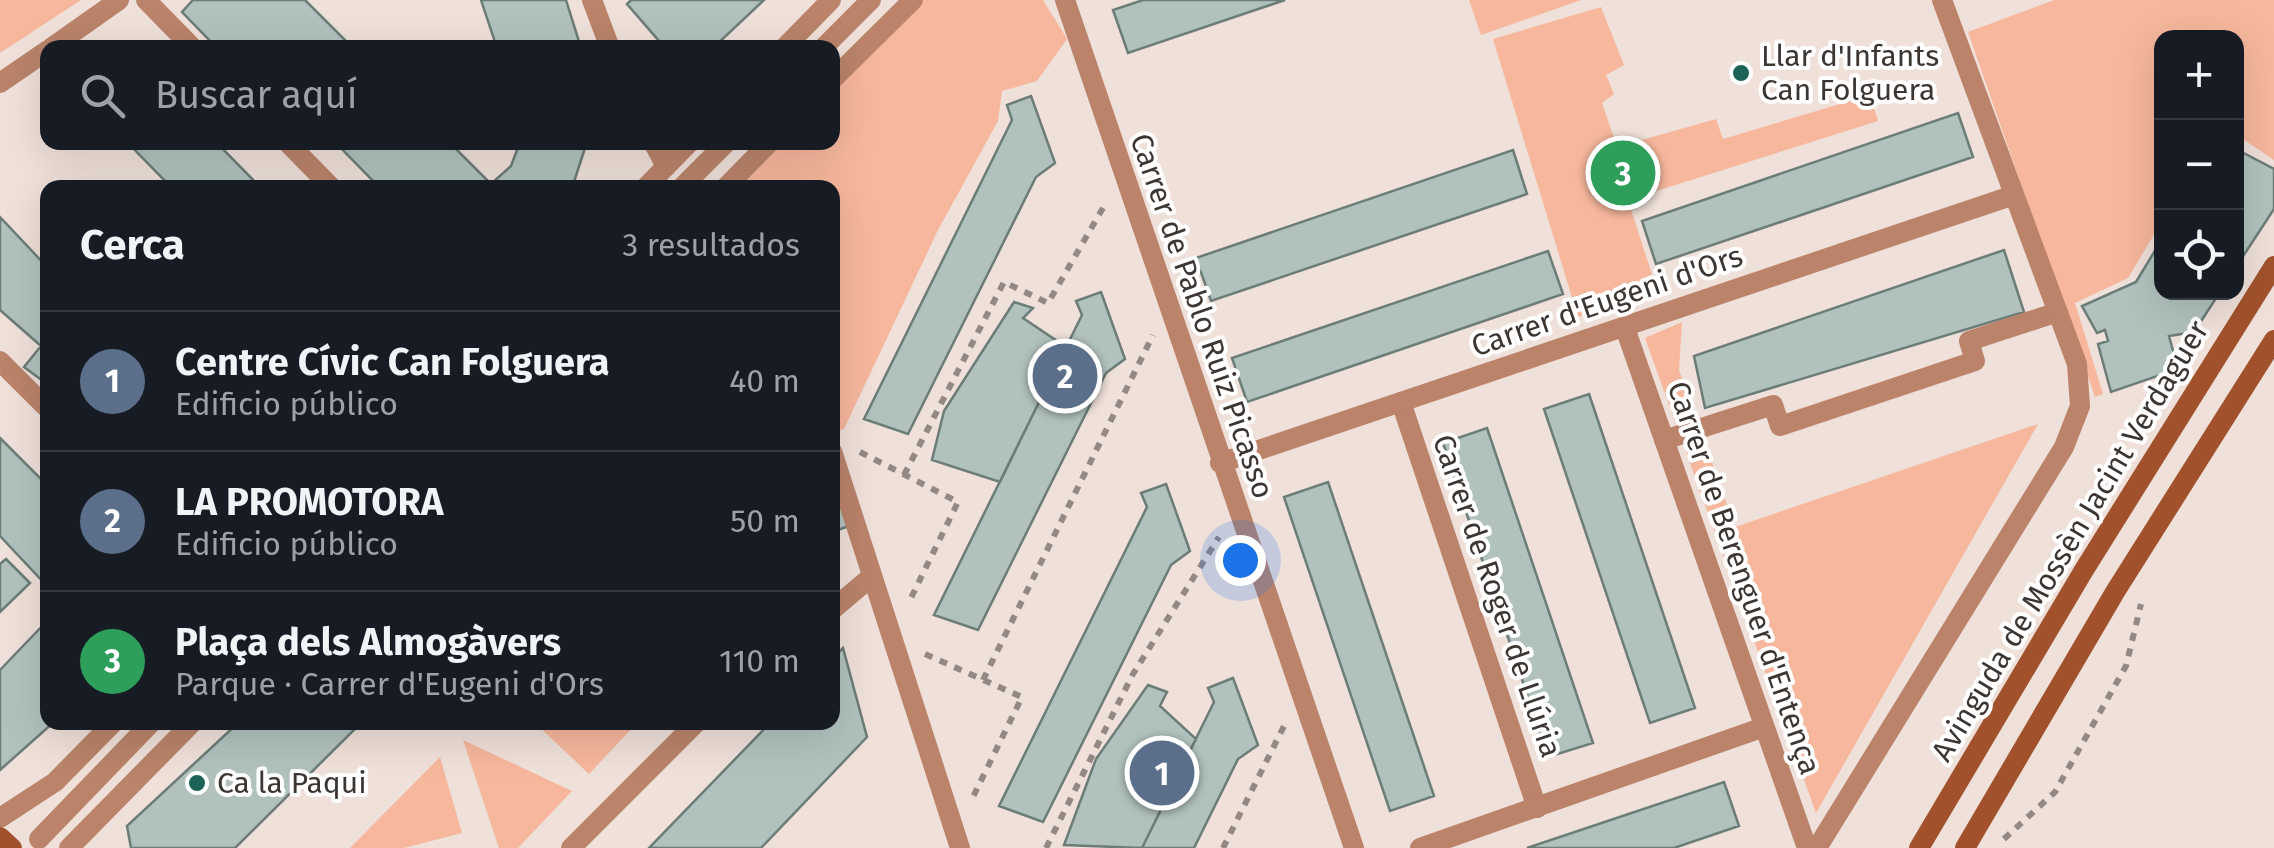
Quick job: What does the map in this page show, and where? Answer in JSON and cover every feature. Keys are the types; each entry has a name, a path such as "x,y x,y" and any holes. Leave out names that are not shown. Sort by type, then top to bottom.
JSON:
{"main road":[{"name":"Avinguda de Mossèn Jacint Verdaguer","path":"1919,848 2084,570 2274,266"},
{"path":"1965,848 2115,592 2274,340"},
{"path":"0,836 12,848"}],"street":[{"path":"62,40 119,0"},
{"path":"146,0 185,40"},
{"path":"592,0 607,40"},
{"path":"792,40 831,0"},
{"path":"831,40 871,0"},
{"path":"840,72 913,0"},
{"name":"Carrer de Pablo Ruiz Picasso","path":"1056,0 1074,28"},
{"name":"Carrer de Pablo Ruiz Picasso","path":"1066,0 1236,511 1354,848"},
{"path":"1074,28 1077,0"},
{"path":"1664,440 1773,405 1780,426 1975,360 1969,341 2058,312 1942,0"},
{"path":"0,82 40,55"},
{"path":"296,150 324,180"},
{"path":"657,150 666,167"},
{"path":"653,180 682,150"},
{"path":"689,180 719,150"},
{"path":"733,180 762,150"},
{"name":"Carrer d'Eugeni d'Ors","path":"1220,462 2014,195"},
{"name":"Avinguda de Mossèn Jacint Verdaguer","path":"1816,848 2064,447 2080,406 2077,364 2058,312"},
{"name":"Carrer de Berenguer d'Entença","path":"1625,328 1806,848"},
{"path":"0,361 40,401"},
{"name":"Carrer de Roger de Llúria","path":"1401,402 1537,808"},
{"path":"840,448 871,578 957,841"},
{"path":"840,603 871,578"},
{"path":"1420,848 1764,727"},
{"path":"0,818 55,782 106,730"},
{"path":"39,838 144,730"},
{"path":"70,848 185,730"},
{"path":"572,848 690,730"}],"path":[{"path":"904,474 1004,282 1048,303 1123,174"},
{"path":"983,680 1167,306"},
{"path":"840,448 958,502 891,638 1022,697 957,841"},
{"path":"1046,848 1133,674 1236,511"},
{"path":"1996,848 2054,792 2126,666 2143,598"},
{"path":"1223,848 1300,693"}],"shaded area":[{"path":"0,0 81,0 0,53"},
{"path":"922,0 1043,0 1067,39 1037,81 1002,91 998,121 938,230 840,430 840,180 747,180 776,150 840,150 840,85"},
{"path":"1469,0 1581,0 1481,35"},
{"path":"2054,0 2274,0 2274,160 2244,140 2244,30 2154,30 2154,235 2128,278 2075,303 2103,394 2095,397 1968,32"},
{"path":"1601,7 1624,65 1606,75 1614,94 1602,103 1617,147 1716,119 1723,139 1870,95 1878,121 1628,200 1657,290 1578,317 1493,39"},
{"path":"1682,322 1679,370 1735,527 2038,424 1816,813 1645,338"},
{"path":"542,730 630,730 589,774"},
{"path":"463,740 572,791 518,848 499,848"},
{"path":"440,757 462,833 404,848 350,848"}],"building":[{"path":"193,0 305,0 345,40 209,40 182,12"},
{"path":"481,0 566,0 578,40 494,40"},
{"path":"631,0 764,0 722,40 658,40 627,4"},
{"path":"1143,0 1285,0 1128,53 1113,10"},
{"path":"1031,96 1055,163 1036,177 908,434 864,419 1012,120 1007,105"},
{"path":"1958,113 1973,157 1656,264 1642,221"},
{"path":"135,150 224,150 253,180 164,180"},
{"path":"343,150 457,150 487,180 372,180"},
{"path":"517,150 584,150 575,180 495,180 511,166"},
{"path":"1513,150 1527,194 1211,301 1196,258"},
{"path":"2244,153 2274,169 2274,209 2244,255"},
{"path":"0,217 40,260 40,345 0,310"},
{"path":"2004,250 2024,312 1705,408 1694,356"},
{"path":"1548,251 1563,294 1247,402 1232,358"},
{"path":"2154,252 2154,300 2215,300 2194,332 2169,336 2178,369 2111,392 2098,344 2108,341 2105,330 2097,333 2082,306 2136,282"},
{"path":"1101,292 1125,359 1106,373 978,630 934,615 1082,315 1076,301"},
{"path":"1014,302 1033,308 1023,318 1066,347 1000,482 932,460 944,411"},
{"path":"40,347 40,379 24,367"},
{"path":"1589,394 1695,708 1650,723 1544,409"},
{"path":"1487,428 1593,743 1548,757 1443,443"},
{"path":"0,438 40,478 40,578 0,536"},
{"path":"840,476 855,524 840,529"},
{"path":"1328,482 1434,796 1390,811 1284,497"},
{"path":"1166,484 1190,551 1171,565 1043,822 999,806 1147,507 1141,493"},
{"path":"6,559 30,583 0,612 0,564"},
{"path":"40,628 40,730 45,730 0,770 0,670"},
{"path":"843,648 867,737 761,848 649,848 763,730 840,730"},
{"path":"1233,678 1258,745 1238,759 1194,848 1142,848 1214,702 1208,688"},
{"path":"1148,685 1167,692 1160,706 1196,739 1142,848 1064,845 1096,759"},
{"path":"230,730 354,730 235,848 131,848 127,826"},
{"path":"1724,782 1739,826 1674,848 1527,848"}],"place":[{"name":"Llar d'Infants Can Folguera","path":"1741,73"},
{"name":"Plaça dels Almogàvers","path":"1623,173"},
{"name":"LA PROMOTORA","path":"1065,376"},
{"name":"Centre Cívic Can Folguera","path":"1162,773"},
{"name":"Ca la Paqui","path":"197,783"}]}
